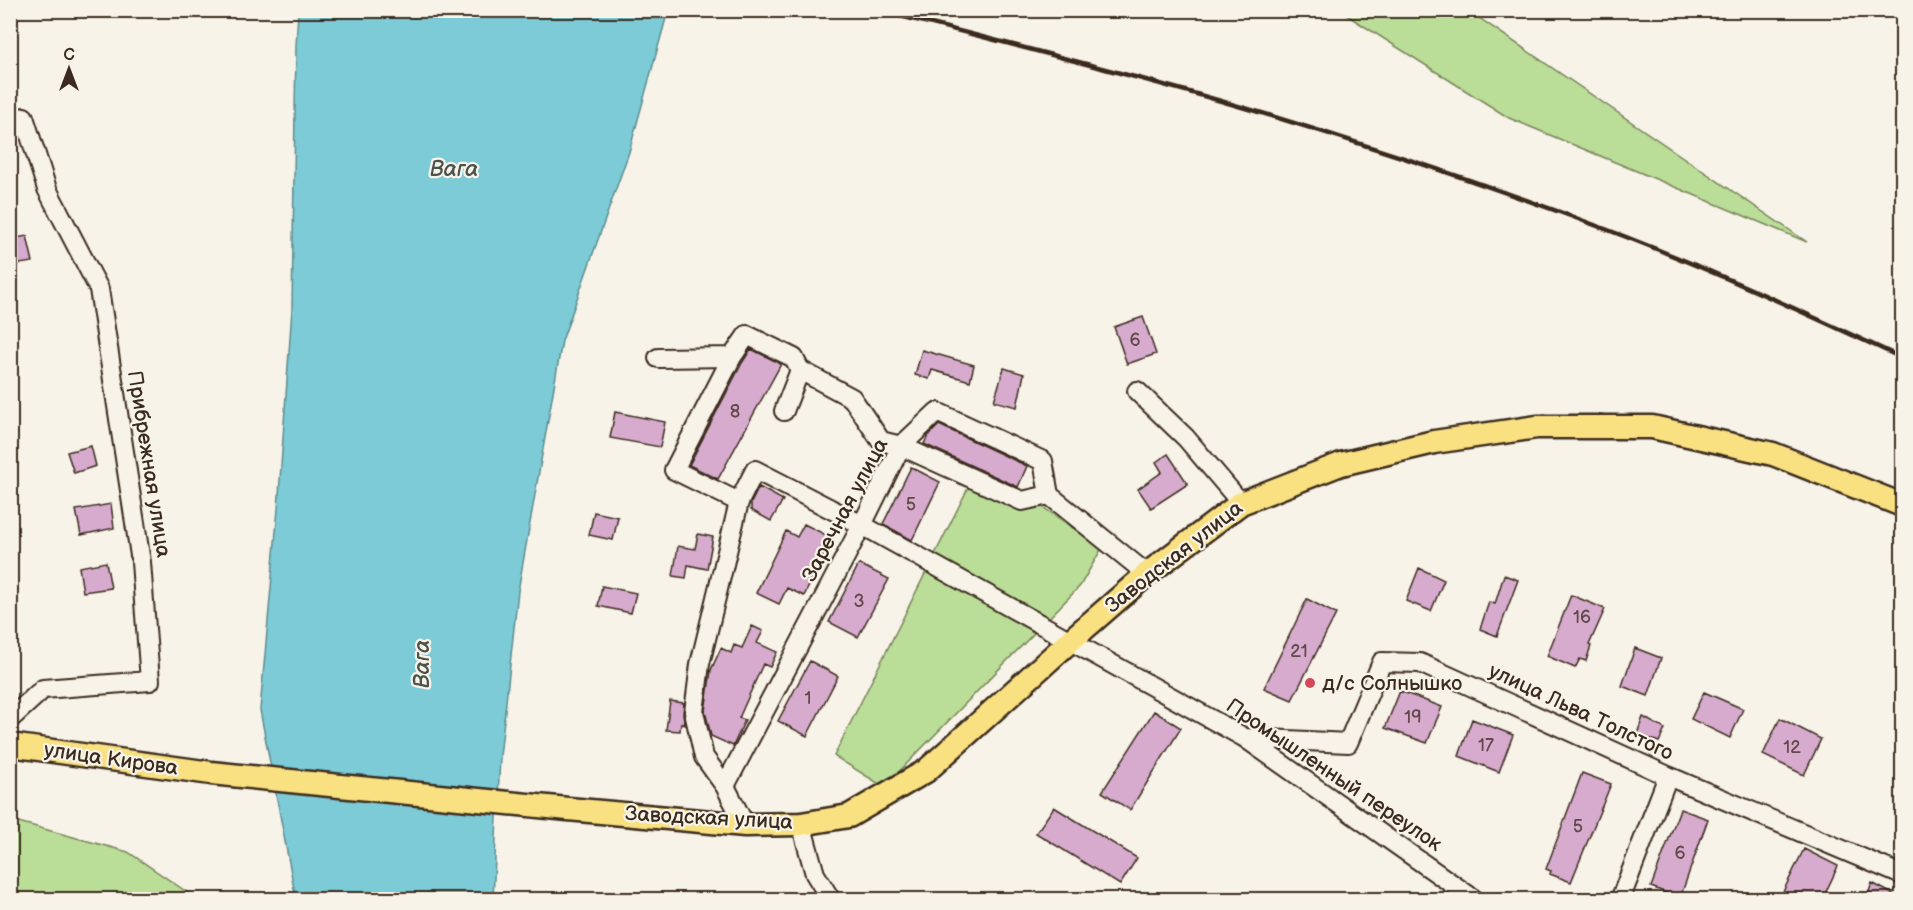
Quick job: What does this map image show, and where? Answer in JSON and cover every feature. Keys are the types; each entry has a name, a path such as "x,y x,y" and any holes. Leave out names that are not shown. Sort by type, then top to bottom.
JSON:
{"main road":[{"name":"Заводская улица","path":"568,808 744,825 801,824 849,816 926,771 1147,574 1241,503 1341,464 1434,442 1537,427 1652,427 1773,454 1902,505"},
{"name":"улица Кирова","path":"10,745 212,773 568,808"}],"street":[{"name":"Прибрежная улица","path":"10,719 43,689 150,681 141,562 99,289 47,189 24,117"},
{"path":"744,825 726,786 704,757 694,712 700,664 740,502 674,470 732,357 747,335 794,358 800,370 852,398 881,441 901,446 1022,501 1049,495 1147,574"},
{"path":"658,358 732,357"},
{"path":"784,411 800,370"},
{"path":"1137,391 1186,438 1241,503"},
{"name":"Заречная улица","path":"726,786 901,446 936,412 1043,461 1049,495"},
{"name":"Промышленный переулок","path":"740,502 755,470 862,525 1245,738 1475,900"},
{"name":"улица Льва Толстого","path":"1245,738 1348,743 1382,662 1420,663 1668,776 1902,875"},
{"path":"1620,900 1668,776"},
{"path":"801,824 816,874 831,900"}],"green space":[{"path":"1340,11 1469,11 1807,242 1509,118"},
{"path":"975,474 1041,506 1102,548 1080,586 884,787 834,756"},
{"path":"11,820 128,852 197,899 11,899"}],"water":[{"name":"Вага","path":"298,11 668,11 629,152 562,341 518,591 500,757 493,899 296,899 260,710 278,509 292,309"}],"building":[{"path":"27,236 33,262 13,265 10,239"},
{"path":"1143,317 1156,354 1127,364 1114,327"},
{"path":"751,349 781,364 718,479 689,465"},
{"path":"922,350 974,365 970,381 932,370 929,379 915,375"},
{"path":"1004,368 1024,374 1017,407 994,401"},
{"path":"615,412 665,422 660,447 610,438"},
{"path":"939,425 1027,466 1018,487 924,444 928,436"},
{"path":"91,446 96,466 74,473 67,452"},
{"path":"1168,454 1188,484 1151,508 1138,489 1162,472 1156,462"},
{"path":"911,467 940,482 912,540 883,524"},
{"path":"759,487 783,500 771,521 751,510 751,503"},
{"path":"111,504 114,528 81,535 76,510"},
{"path":"594,512 618,517 613,540 589,535"},
{"path":"804,524 832,538 804,596 787,588 779,604 756,593 786,531 797,537"},
{"path":"698,534 713,537 707,569 688,565 686,578 673,576 678,546 695,549"},
{"path":"106,562 111,588 83,592 79,567"},
{"path":"859,564 889,579 858,637 829,622"},
{"path":"1419,568 1444,580 1431,611 1406,601"},
{"path":"1504,575 1518,580 1497,636 1480,629 1489,602 1495,604"},
{"path":"602,586 636,593 631,613 598,606"},
{"path":"1571,595 1605,609 1589,645 1591,646 1586,661 1580,659 1575,668 1547,656"},
{"path":"1307,599 1336,614 1292,700 1264,688"},
{"path":"752,626 763,631 757,643 777,652 770,667 763,664 739,718 745,720 733,746 711,736 705,711 711,670 721,648 731,653 734,645 742,648"},
{"path":"1635,648 1661,658 1648,696 1622,686"},
{"path":"810,661 838,676 807,736 778,721"},
{"path":"1400,691 1442,707 1427,743 1385,728"},
{"path":"1704,692 1743,709 1730,738 1691,719"},
{"path":"670,701 684,703 685,725 681,723 680,731 666,730"},
{"path":"1154,711 1181,728 1130,810 1102,792"},
{"path":"1643,717 1665,729 1659,742 1637,734"},
{"path":"1780,718 1821,739 1804,775 1763,755"},
{"path":"1472,719 1513,735 1499,772 1459,756"},
{"path":"1582,773 1611,784 1571,882 1550,874 1551,871 1546,869"},
{"path":"1054,807 1137,858 1120,885 1036,833"},
{"path":"1680,809 1708,819 1680,898 1651,887"},
{"path":"1804,849 1838,866 1822,900 1779,900"},
{"path":"1872,883 1902,899 1902,900 1866,900"}],"railway":[{"path":"877,10 1214,99 1436,168 1565,214 1682,260 1902,358"}],"place":[{"name":"д/с Солнышко","path":"1310,683"}]}
